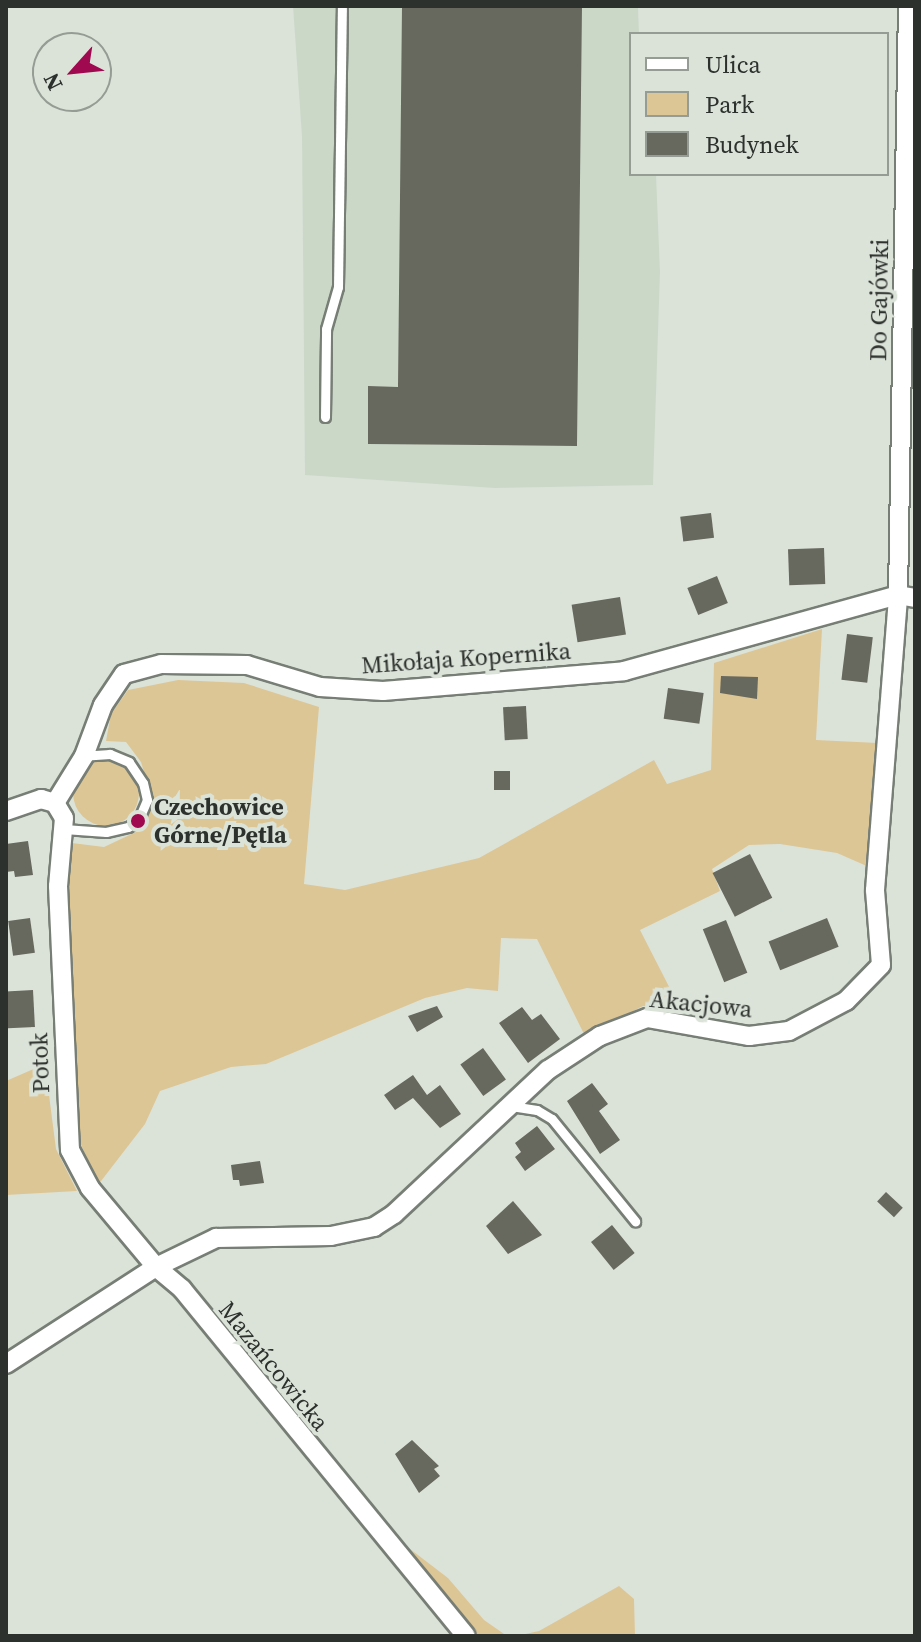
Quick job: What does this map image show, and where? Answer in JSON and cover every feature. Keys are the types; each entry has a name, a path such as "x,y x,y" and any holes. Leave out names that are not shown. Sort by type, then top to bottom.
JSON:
{"street":[{"name":"Do Gajówki","path":"907,596 908,6"},
{"name":"Mikołaja Kopernika","path":"84,756 103,705 124,674 161,664 247,665 320,687 383,691 624,671 907,596"},
{"name":"Akacjowa","path":"156,1267 216,1238 331,1236 374,1227 394,1214 507,1105 548,1070 612,1031 647,1018 749,1036 789,1031 846,1001 881,965 875,890 907,596"},
{"path":"55,803 84,756"},
{"path":"6,811 41,799 55,803"},
{"path":"55,803 64,829"},
{"name":"Potok","path":"64,829 58,886 70,1150 90,1188 156,1267"},
{"path":"6,1364 156,1267"},
{"name":"Mazańcowicka","path":"156,1267 182,1289 466,1636"}],"lane":[{"path":"325,417 326,329 338,287 342,6"},
{"path":"64,829 106,832 128,827 138,821 147,800 143,783 129,762 110,754 84,756"},
{"path":"507,1105 537,1110 552,1119 635,1221"}],"shaded area":[{"path":"293,6 638,6 639,32 629,32 629,176 656,176 660,272 653,485 494,488 305,475 302,137"}],"green space":[{"path":"911,258 915,259 915,384 910,384"},
{"path":"822,629 816,740 878,743 869,867 837,853 780,844 749,845 712,869 720,891 640,930 682,1012 643,1006 585,1036 537,939 501,938 498,991 467,988 425,998 266,1064 231,1067 160,1091 145,1124 98,1185 79,1140 65,930 72,843 104,847 138,831 152,799 141,762 126,742 106,741 111,714 128,690 178,680 244,683 319,707 304,884 345,890 479,858 654,760 667,784 711,770 714,663"},
{"path":"106,760 129,770 139,793 129,816 106,826 83,816 73,793 83,770"},
{"path":"45,1064 56,1149 77,1191 6,1195 6,1081"},
{"path":"397,1539 448,1578 484,1620 507,1636 479,1636"},
{"path":"619,1586 634,1599 635,1636 516,1636 539,1631"}],"building":[{"path":"402,6 582,6 577,446 368,444 368,386 398,387"},
{"path":"711,513 714,538 683,542 680,517"},
{"path":"824,548 825,584 789,585 788,549"},
{"path":"717,576 728,603 698,615 687,588"},
{"path":"620,597 626,635 578,642 572,605"},
{"path":"847,634 873,637 867,683 841,680"},
{"path":"721,676 758,677 757,699 720,693"},
{"path":"668,688 704,693 699,724 664,719"},
{"path":"526,706 528,739 505,740 503,707"},
{"path":"494,771 510,771 510,790 494,790"},
{"path":"28,841 33,875 15,877 14,871 6,872 6,844"},
{"path":"750,854 772,898 735,917 713,873"},
{"path":"30,918 35,953 13,956 8,921"},
{"path":"827,918 839,947 780,970 769,942"},
{"path":"726,920 747,973 724,982 703,929"},
{"path":"33,990 35,1027 8,1028 6,991"},
{"path":"437,1006 443,1017 417,1032 408,1016"},
{"path":"522,1007 532,1020 541,1014 560,1039 528,1063 499,1023"},
{"path":"483,1048 506,1080 483,1096 460,1064"},
{"path":"413,1075 427,1095 440,1085 461,1114 440,1128 413,1098 395,1110 384,1095"},
{"path":"592,1083 608,1104 599,1111 620,1140 600,1154 567,1101"},
{"path":"537,1126 555,1149 525,1171 515,1157 521,1152 515,1143"},
{"path":"260,1161 264,1183 240,1186 239,1180 233,1180 231,1165"},
{"path":"886,1192 903,1208 894,1217 877,1202"},
{"path":"513,1201 542,1235 508,1254 486,1226"},
{"path":"612,1225 635,1253 614,1270 591,1242"},
{"path":"412,1440 439,1466 434,1469 440,1476 419,1493 395,1454"}],"place":[{"name":"Czechowice Górne/Pętla","path":"138,821"}]}
